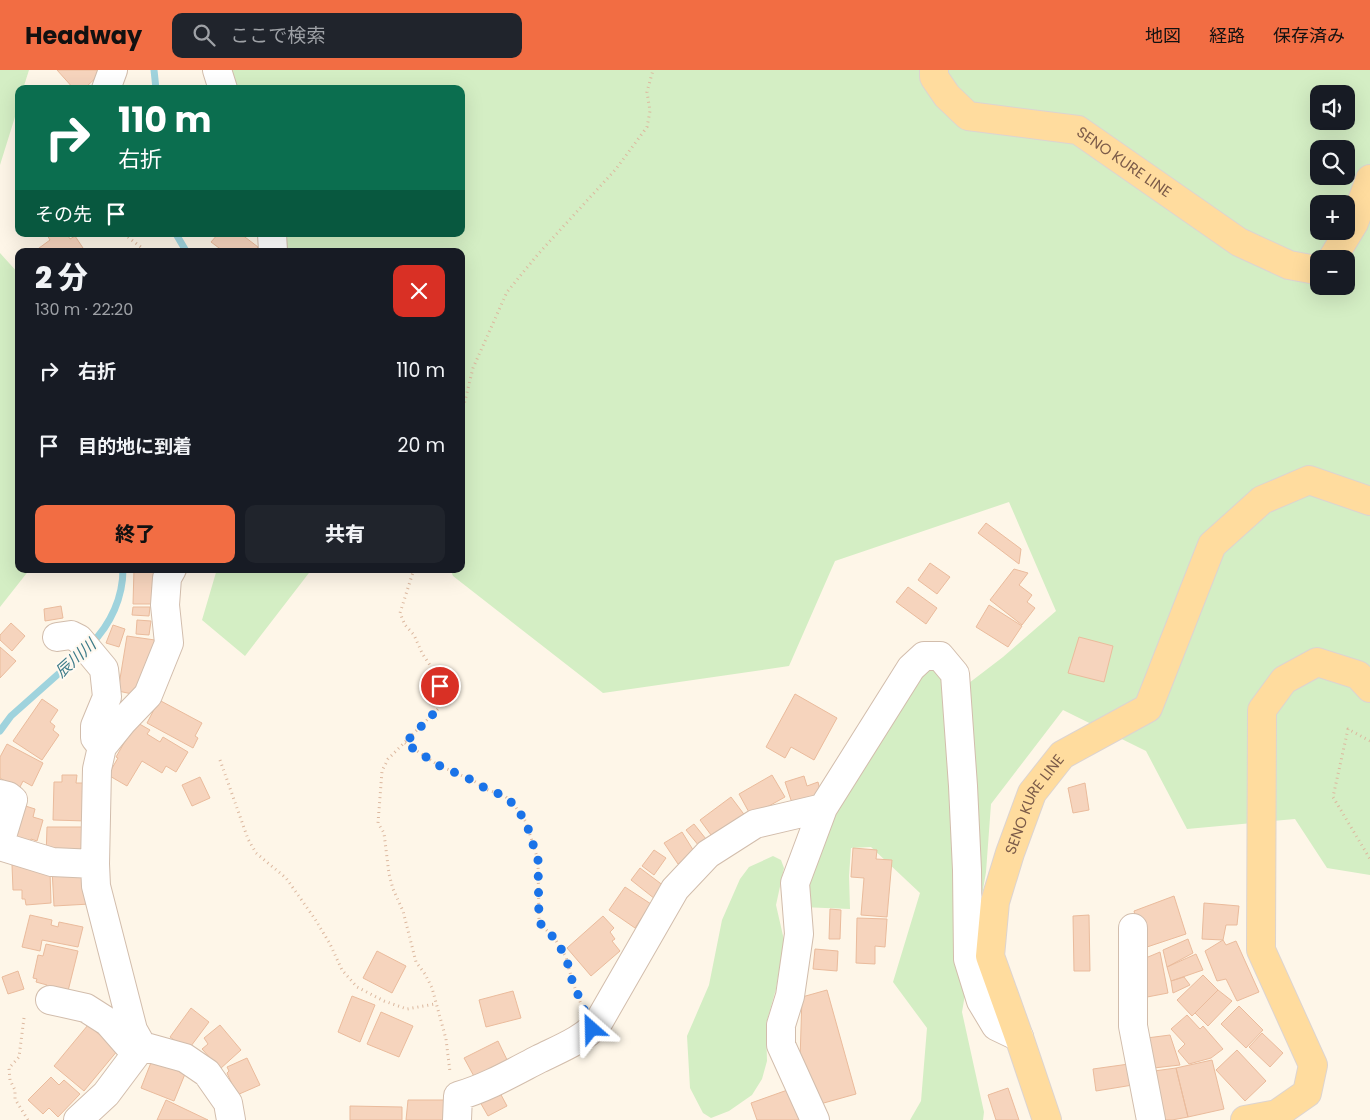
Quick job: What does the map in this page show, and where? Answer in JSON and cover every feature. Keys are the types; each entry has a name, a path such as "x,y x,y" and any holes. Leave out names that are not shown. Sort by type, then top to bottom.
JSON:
{"main road":[{"name":"SENO KURE LINE","path":"934,70 934,77 948,96 968,116 1078,130 1239,242 1289,265 1310,269"},
{"path":"1338,250 1354,223 1370,179"},
{"name":"SENO KURE LINE","path":"1046,1120 990,956 995,902 1032,792 1062,755 1148,708 1212,545 1262,500 1309,480 1370,501"},
{"path":"1245,1120 1277,1114 1307,1093 1313,1065 1261,950 1262,710 1284,680 1317,662 1358,675 1370,688"}],"street":[{"path":"107,85 113,70"},
{"path":"217,70 222,85"},
{"path":"139,1050 96,886 97,770 102,748 123,721 148,695 169,644 165,605 167,578 170,573"},
{"path":"57,637 71,635 79,639 104,669 107,697 95,726 95,738 102,748"},
{"path":"815,1120 782,1046 781,1025 790,996 799,934 795,883 822,808 911,668 924,656 940,656 955,674 967,870 968,959 981,1001 996,1026 1019,1037"},
{"path":"0,794 8,796 13,800 0,845 52,862 95,864"},
{"path":"457,1108 478,1090 575,1040 598,1023 675,889 708,854 755,824 822,808"},
{"path":"1133,928 1133,1026 1151,1120"},
{"path":"50,1000 86,1008 108,1022 139,1050 185,1058 207,1073 228,1103 231,1120"},
{"path":"78,1120 106,1094 139,1050"}],"path":[{"path":"465,401 473,368 507,292 539,253 616,169 646,127 650,111 646,92 653,70"},
{"path":"128,237 142,248"},
{"path":"413,573 400,613 405,625 414,635 422,653 437,676 443,697 439,708 388,759 382,771 378,823 384,833 389,874 393,889 403,911 416,962 432,988 446,1039 457,1108"},
{"path":"1370,741 1348,729 1333,797 1370,859"},
{"path":"405,743 438,765 474,781 488,790 505,796 526,822 538,860 539,922 555,939 566,957 572,980 592,1029"},
{"path":"220,760 248,839 256,854 286,878 315,919 330,944 342,970 357,987 384,1001 407,1009 435,1004"},
{"path":"24,1018 19,1057 9,1068 10,1080 16,1090 15,1099 28,1120"}],"green space":[{"path":"0,70 29,70 24,85 15,85 15,117 0,165"},
{"path":"223,70 1370,70 1370,875 1327,868 1295,819 1187,829 1146,751 1063,710 991,804 986,872 962,1012 984,1112 983,1120 910,1120 921,1101 927,1028 893,982 920,893 871,847 851,848 849,876 850,909 801,907 799,882 913,671 939,661 952,696 1003,657 1056,611 1009,502 835,561 789,666 603,693 453,576 452,573 465,573 465,248 266,248 264,237 465,237 465,85 227,85"},
{"path":"0,253 15,270 15,573 27,573 0,607"},
{"path":"216,573 309,573 245,656 202,620"},
{"path":"773,856 781,860 784,868 776,905 784,940 776,989 766,1024 767,1061 762,1079 752,1095 729,1111 711,1118 703,1113 690,1088 687,1036 709,985 722,920 740,879 749,867"}],"building":[{"path":"57,70 103,70 88,85 70,85"},
{"path":"48,237 69,237 70,239 76,237 83,248 39,248 50,240"},
{"path":"215,237 245,237 258,247 219,248 211,242"},
{"path":"986,523 1021,549 1019,564 978,533"},
{"path":"930,563 950,577 937,594 918,580"},
{"path":"1014,569 1028,573 1019,585 1032,595 1027,602 1035,608 1022,625 990,600"},
{"path":"134,573 160,573 155,587 152,587 152,604 133,604"},
{"path":"908,587 937,608 926,624 896,602"},
{"path":"989,605 1022,626 1008,647 976,627"},
{"path":"61,606 63,618 45,621 44,609"},
{"path":"133,607 150,607 149,616 132,615"},
{"path":"137,620 151,621 149,635 136,634"},
{"path":"11,623 25,636 12,651 0,640 0,635"},
{"path":"113,625 125,629 119,647 106,643"},
{"path":"127,636 155,640 153,653 137,695 118,691"},
{"path":"1079,637 1113,646 1104,682 1068,673"},
{"path":"0,647 16,661 0,678"},
{"path":"795,694 837,718 814,760 791,747 785,758 766,747"},
{"path":"42,699 58,710 50,722 55,726 53,730 59,735 42,760 13,741"},
{"path":"159,700 202,723 195,736 198,738 193,748 147,723"},
{"path":"136,722 150,730 147,734 160,742 163,737 188,752 176,772 166,766 162,773 142,761 127,786 108,775"},
{"path":"7,744 43,763 32,786 23,781 19,789 0,778 0,757"},
{"path":"62,775 77,775 76,783 87,783 86,821 53,820 54,782 62,782"},
{"path":"772,775 785,797 751,816 739,794"},
{"path":"804,776 807,786 818,782 821,794 792,803 785,782"},
{"path":"200,777 210,798 192,806 182,785"},
{"path":"1085,783 1089,810 1073,813 1068,788"},
{"path":"731,797 746,817 714,839 700,820"},
{"path":"16,803 35,809 33,817 43,820 37,841 31,839 29,845 6,839"},
{"path":"694,824 706,839 699,846 686,830"},
{"path":"47,827 86,827 86,857 46,857"},
{"path":"682,832 695,853 678,864 664,843"},
{"path":"853,848 877,850 876,859 892,860 887,917 861,915 864,878 851,877"},
{"path":"654,850 666,858 654,875 642,866"},
{"path":"41,863 50,872 51,903 26,905 25,899 22,899 22,890 13,890 12,865"},
{"path":"640,868 664,886 655,899 631,880"},
{"path":"52,869 82,875 90,904 54,906"},
{"path":"625,887 651,904 635,928 609,910"},
{"path":"1174,896 1186,934 1144,948 1134,911"},
{"path":"1204,903 1239,906 1237,925 1226,925 1223,940 1202,939"},
{"path":"830,909 841,910 840,939 829,939"},
{"path":"30,915 52,920 51,925 58,927 59,922 83,927 78,947 42,940 40,951 22,947"},
{"path":"1089,915 1090,971 1074,971 1073,916"},
{"path":"603,916 614,928 610,932 615,939 612,941 620,951 591,976 567,948"},
{"path":"857,918 887,919 885,947 875,946 875,964 856,963"},
{"path":"1188,939 1193,953 1167,967 1163,950"},
{"path":"1223,940 1226,945 1236,941 1259,992 1237,1001 1226,979 1217,981 1205,951"},
{"path":"46,944 78,951 67,995 45,990 47,985 36,982 37,979 33,978 38,955 43,956"},
{"path":"815,949 838,951 837,971 813,969"},
{"path":"377,951 406,966 392,993 363,978"},
{"path":"1160,952 1168,993 1142,998 1136,962"},
{"path":"1196,954 1203,970 1171,981 1167,967"},
{"path":"18,971 24,989 8,994 2,977"},
{"path":"1203,975 1218,990 1192,1016 1177,1000"},
{"path":"1184,977 1190,985 1173,993 1171,981"},
{"path":"827,990 856,1094 813,1106 800,1060 802,997"},
{"path":"1218,990 1232,1001 1208,1026 1195,1013"},
{"path":"513,991 521,1018 486,1027 479,1000"},
{"path":"352,996 375,1005 360,1042 338,1032"},
{"path":"1239,1006 1263,1030 1246,1048 1221,1024"},
{"path":"191,1008 209,1022 188,1050 170,1037"},
{"path":"381,1012 413,1026 399,1057 367,1044"},
{"path":"1187,1015 1200,1029 1203,1026 1223,1049 1211,1058 1189,1064 1178,1051 1185,1044 1171,1029"},
{"path":"88,1025 118,1050 84,1091 54,1066"},
{"path":"220,1025 241,1050 220,1069 202,1049 208,1044 204,1038"},
{"path":"1262,1033 1283,1053 1270,1067 1249,1047"},
{"path":"1170,1035 1180,1065 1145,1069 1139,1039"},
{"path":"498,1041 509,1064 476,1080 464,1058"},
{"path":"1237,1050 1266,1081 1245,1101 1216,1070"},
{"path":"247,1058 260,1085 237,1095 227,1073 229,1071 227,1067"},
{"path":"152,1060 185,1074 174,1101 141,1088"},
{"path":"1212,1060 1224,1109 1188,1117 1176,1068"},
{"path":"1136,1063 1139,1084 1096,1091 1093,1069"},
{"path":"1176,1068 1188,1117 1157,1120 1147,1072"},
{"path":"51,1077 59,1085 64,1080 80,1094 58,1117 49,1108 43,1114 28,1100"},
{"path":"793,1088 803,1120 757,1120 751,1103"},
{"path":"1008,1088 1019,1120 996,1120 988,1095"},
{"path":"499,1091 507,1106 488,1116 480,1102"},
{"path":"166,1100 208,1120 157,1120"},
{"path":"408,1100 449,1100 452,1120 406,1120"},
{"path":"350,1106 402,1107 402,1120 350,1120"}],"waterway":[{"name":"辰川川","path":"154,70 156,85"},
{"name":"辰川川","path":"178,237 184,248"},
{"name":"辰川川","path":"91,644 115,610 121,590 123,573"},
{"name":"辰川川","path":"0,731 11,716 83,652"}],"route":[{"path":"440,686 443,697 439,708 405,743 438,765 474,781 488,790 505,796 526,822 538,860 539,922 555,939 566,957 572,980 592,1029"}]}
